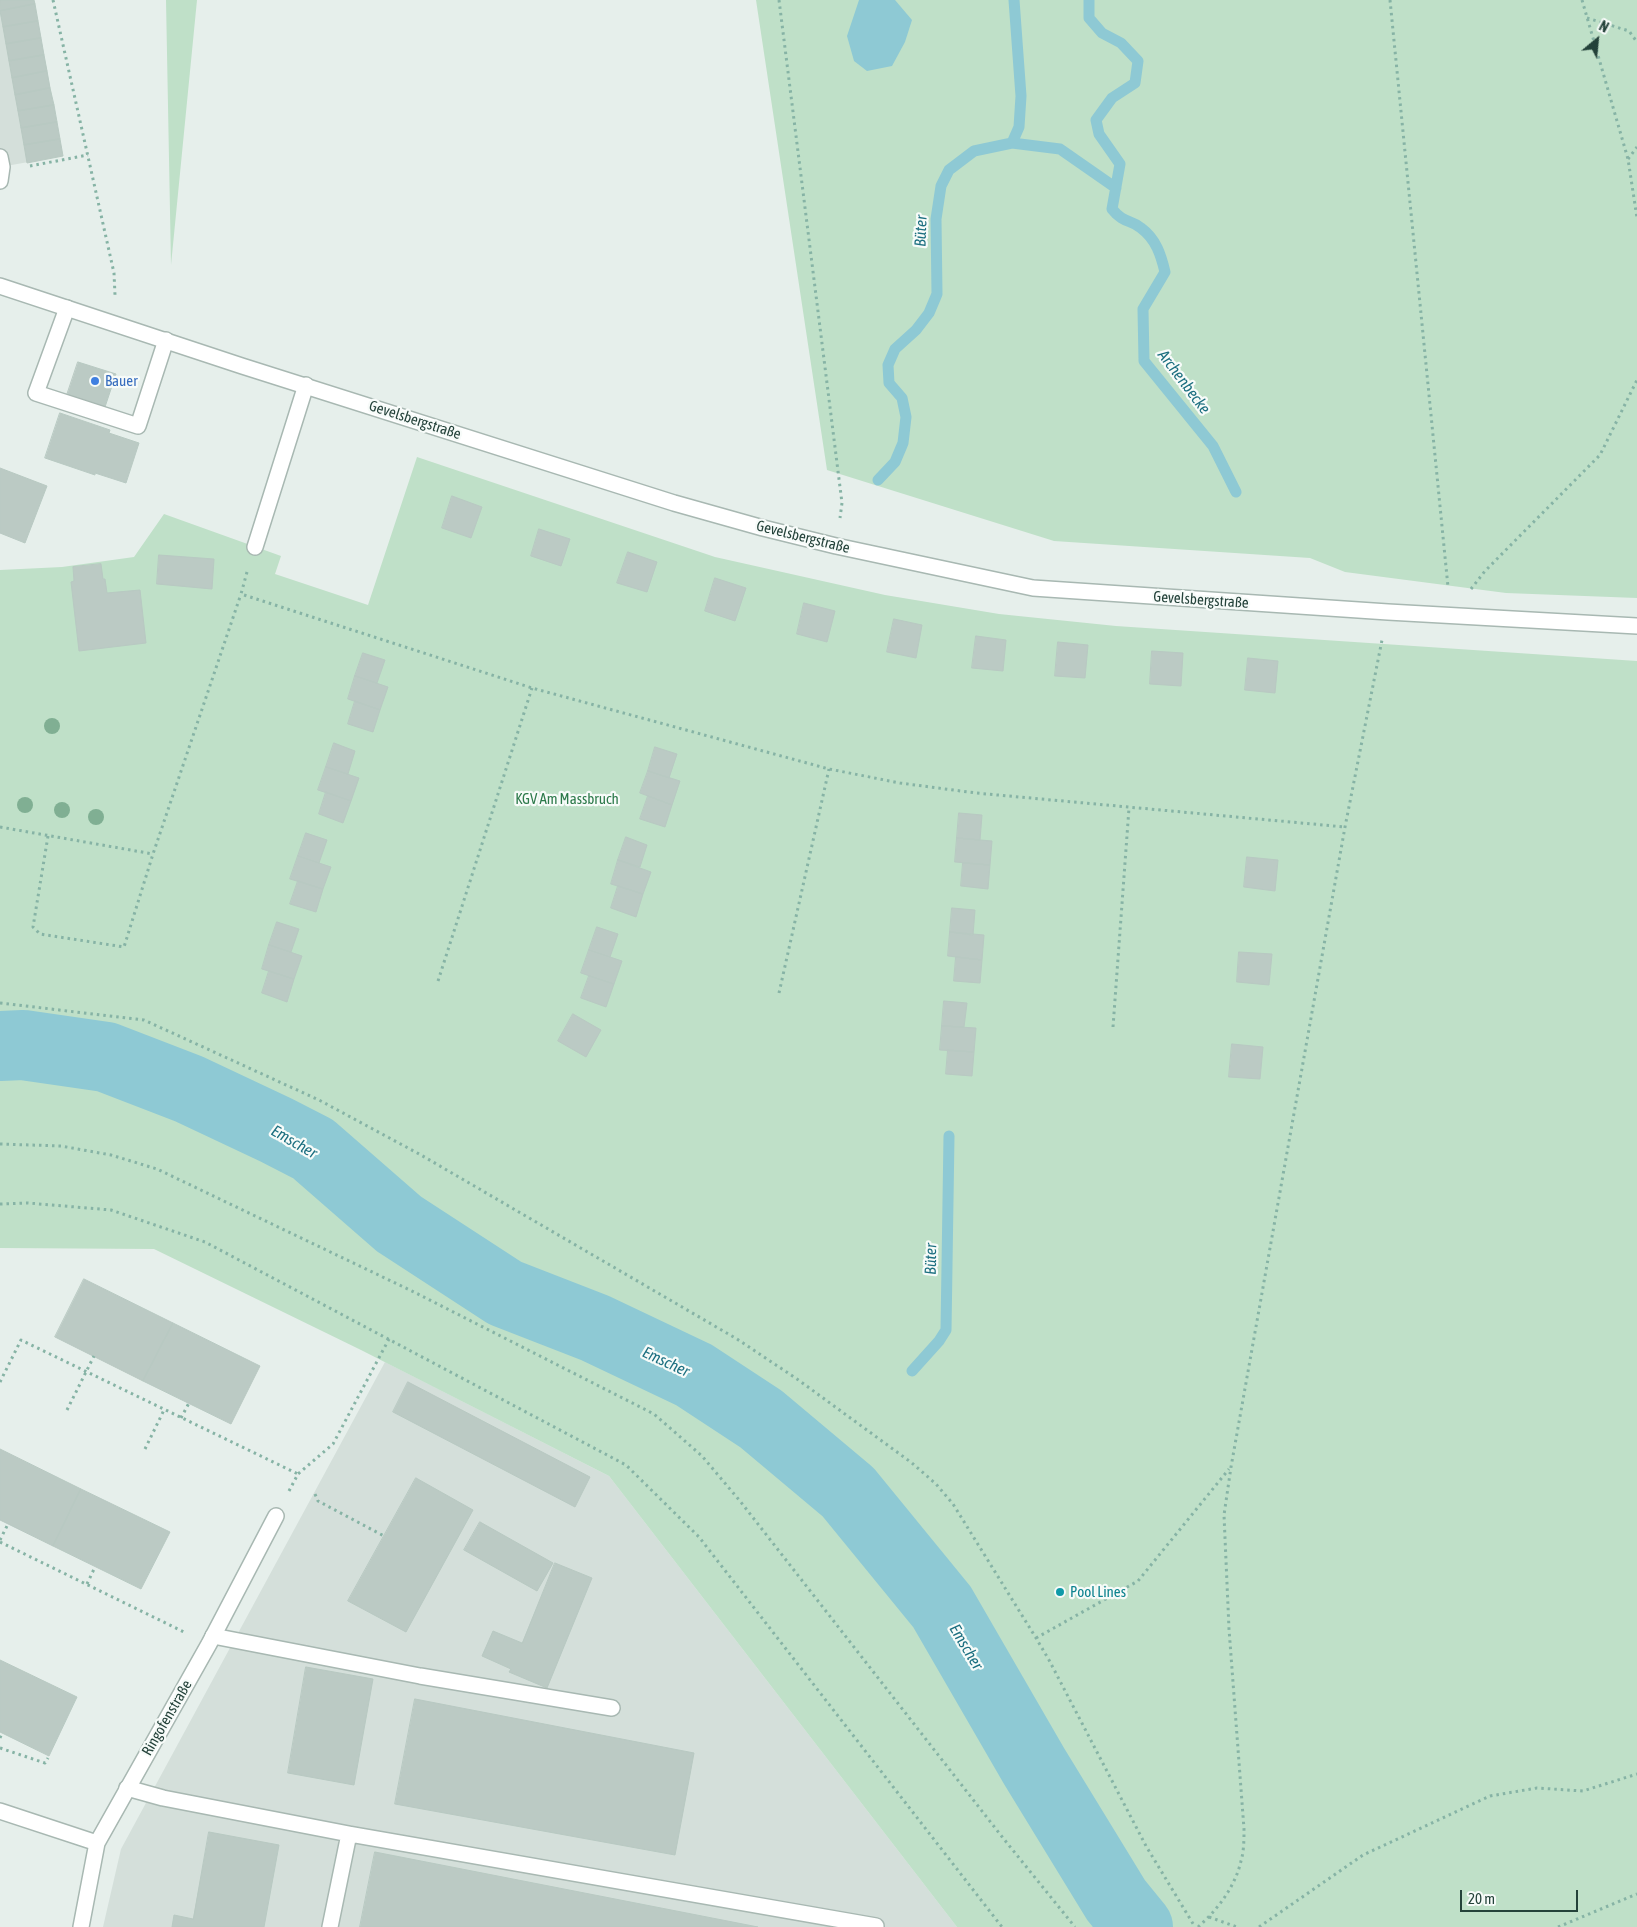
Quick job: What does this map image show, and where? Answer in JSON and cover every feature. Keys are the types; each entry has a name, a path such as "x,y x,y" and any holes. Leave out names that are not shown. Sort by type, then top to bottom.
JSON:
{"street":[{"path":"0,157 0,181"},
{"name":"Gevelsbergstraße","path":"0,286 674,503 836,546 1033,588 1388,612 1637,626"},
{"path":"67,308 36,393 138,426 166,340"},
{"path":"255,547 306,386"},
{"name":"Ringofenstraße","path":"81,1927 97,1843 211,1640 276,1516"},
{"path":"211,1640 612,1708"},
{"path":"127,1788 163,1798 349,1834 876,1926"},
{"path":"0,1811 97,1843"},
{"path":"330,1927 349,1834"}],"path":[{"path":"53,0 114,273 116,323"},
{"path":"779,0 842,503 836,546"},
{"path":"1390,0 1451,615"},
{"path":"1582,0 1628,159 1637,218"},
{"path":"1587,18 1630,31 1637,42"},
{"path":"1628,159 1637,147"},
{"path":"1,172 88,155"},
{"path":"1451,615 1485,571 1600,455 1637,380"},
{"path":"48,836 32,927 40,934 124,947 255,547"},
{"path":"241,594 532,688 829,769 900,783 1130,808 1284,820 1345,827"},
{"path":"0,1003 144,1020 319,1100 421,1155 737,1339 797,1379 912,1463 936,1484 953,1504 1036,1638 1146,1846 1197,1927 1209,1917 1230,1890 1242,1860 1244,1829 1229,1629 1224,1515 1345,827 1388,612"},
{"path":"438,981 532,688"},
{"path":"779,993 829,769"},
{"path":"1113,1027 1130,808"},
{"path":"0,827 153,854"},
{"path":"0,1144 61,1146 110,1155 157,1169 414,1292 654,1414 702,1456 740,1501 1074,1927"},
{"path":"0,1204 28,1203 111,1210 205,1242 626,1465 699,1537 1002,1927"},
{"path":"276,1516 298,1474 333,1444 389,1339"},
{"path":"0,1382 21,1340 298,1474"},
{"path":"67,1410 94,1356"},
{"path":"181,1418 188,1402"},
{"path":"145,1449 164,1410"},
{"path":"1036,1638 1138,1582 1231,1467"},
{"path":"315,1494 318,1501 384,1536"},
{"path":"8,1524 0,1541 87,1584 211,1640"},
{"path":"87,1584 95,1567"},
{"path":"0,1738 2,1733"},
{"path":"0,1748 45,1763 48,1758"},
{"path":"1259,1927 1363,1855 1490,1796 1538,1788 1583,1791 1637,1774"},
{"path":"1558,1927 1637,1894"},
{"path":"1209,1917 1237,1927"}],"shaded area":[{"path":"0,0 34,0 63,156 0,167"},
{"path":"385,1362 609,1476 957,1927 103,1927 121,1849"}],"green space":[{"path":"166,0 197,0 171,265"},
{"path":"756,0 1637,0 1637,598 1506,593 1345,572 1310,558 1054,541 827,470"},
{"name":"KGV Am Massbruch","path":"417,457 715,557 885,595 999,614 1116,626 1637,661 1637,1927 957,1927 609,1476 361,1350 154,1249 0,1248 0,570 62,567 134,557 164,514 281,556 275,574 368,605"}],"water":[{"path":"859,0 895,0 912,20 905,42 892,66 867,71 854,61 847,36"}],"building":[{"path":"0,0 34,0 35,4 0,11"},
{"path":"35,4 38,21 3,27 0,11"},
{"path":"38,21 41,38 6,44 3,27"},
{"path":"41,38 44,55 9,61 6,44"},
{"path":"44,55 47,71 12,78 9,61"},
{"path":"47,71 50,88 15,95 12,78"},
{"path":"50,88 54,105 18,111 15,95"},
{"path":"54,105 57,122 21,128 18,111"},
{"path":"57,122 60,139 24,145 21,128"},
{"path":"60,139 63,156 27,163 24,145"},
{"path":"78,362 116,374 104,410 66,398"},
{"path":"60,413 110,430 109,433 139,443 126,483 45,458"},
{"path":"0,468 47,486 25,543 0,533"},
{"path":"452,496 482,507 471,538 442,528"},
{"path":"539,529 570,539 561,566 531,556"},
{"path":"628,552 657,562 647,592 617,583"},
{"path":"159,555 214,559 212,589 157,584"},
{"path":"101,564 107,593 140,590 146,643 79,651 71,582 74,581 73,567"},
{"path":"715,578 746,588 735,621 705,611"},
{"path":"804,603 835,611 827,642 797,634"},
{"path":"894,619 922,625 916,658 887,652"},
{"path":"976,636 1006,640 1003,671 972,668"},
{"path":"1058,642 1088,645 1085,678 1055,676"},
{"path":"1152,651 1183,653 1181,686 1150,684"},
{"path":"363,653 385,660 377,683 355,676"},
{"path":"1248,658 1278,661 1275,693 1245,690"},
{"path":"355,676 388,687 380,710 348,699"},
{"path":"355,701 380,710 373,732 348,724"},
{"path":"334,743 355,751 348,774 326,767"},
{"path":"655,747 677,754 669,778 648,771"},
{"path":"326,767 359,778 351,801 318,790"},
{"path":"648,771 680,781 672,805 640,793"},
{"path":"326,792 351,801 343,823 319,814"},
{"path":"648,796 672,805 665,827 640,819"},
{"path":"959,813 982,815 980,840 957,838"},
{"path":"306,833 327,840 319,863 298,856"},
{"path":"626,837 647,845 640,867 618,860"},
{"path":"957,838 992,841 990,865 955,862"},
{"path":"298,856 331,867 323,889 290,879"},
{"path":"1247,857 1278,860 1275,891 1244,887"},
{"path":"618,860 651,872 643,894 611,884"},
{"path":"963,863 990,865 988,889 961,886"},
{"path":"298,881 323,889 316,912 290,904"},
{"path":"618,886 643,894 636,917 611,908"},
{"path":"952,908 975,910 973,935 950,932"},
{"path":"277,922 299,929 291,952 269,945"},
{"path":"597,927 618,934 610,957 589,950"},
{"path":"950,932 984,935 982,960 948,956"},
{"path":"269,945 302,956 294,979 262,969"},
{"path":"589,950 622,961 614,984 581,973"},
{"path":"1239,952 1272,954 1269,985 1237,982"},
{"path":"956,957 982,960 980,983 954,981"},
{"path":"269,971 294,979 287,1002 262,993"},
{"path":"589,976 614,984 606,1007 581,998"},
{"path":"944,1001 967,1003 964,1027 942,1026"},
{"path":"573,1014 601,1030 586,1057 558,1041"},
{"path":"942,1026 976,1028 974,1052 940,1050"},
{"path":"1232,1044 1263,1047 1260,1079 1229,1077"},
{"path":"948,1050 974,1052 972,1076 946,1074"},
{"path":"84,1279 173,1323 143,1381 55,1337"},
{"path":"173,1323 260,1366 231,1424 143,1381"},
{"path":"408,1382 590,1477 575,1507 393,1412"},
{"path":"0,1449 81,1489 53,1546 0,1520"},
{"path":"416,1478 473,1510 406,1632 348,1601"},
{"path":"81,1489 170,1532 141,1589 53,1546"},
{"path":"480,1522 553,1563 537,1591 464,1550"},
{"path":"555,1563 592,1578 547,1688 509,1672 511,1669 482,1656 493,1631 522,1643"},
{"path":"0,1660 77,1697 49,1756 0,1732"},
{"path":"306,1667 373,1679 354,1785 288,1773"},
{"path":"415,1699 694,1753 675,1855 395,1804"},
{"path":"209,1832 279,1845 264,1927 172,1927 174,1915 193,1919"},
{"path":"375,1852 758,1927 360,1927"}],"waterway":[{"name":"Büter","path":"878,480 895,462 903,443 906,417 902,398 889,383 888,365 895,349 916,330 929,313 937,294 936,219 941,186 949,170 974,151 1012,143 1019,127 1021,96 1014,0"},
{"name":"Archenbecke","path":"1089,0 1089,18 1102,33 1121,43 1138,61 1135,83 1112,98 1096,120 1099,134 1120,164 1112,209 1120,217 1134,223 1151,237 1160,254 1165,272 1143,309 1144,361 1213,446 1236,492"},
{"path":"1012,143 1060,149 1116,188"},
{"name":"Emscher","path":"0,1046 23,1045 106,1057 189,1089 276,1130 313,1149 399,1224 505,1293 595,1328 694,1375 761,1419 848,1492 942,1607 1034,1766 1116,1900 1138,1927"},
{"name":"Büter","path":"912,1371 939,1341 946,1330 949,1136"},
{"name":"Büter","path":"825,1473 843,1458"}],"place":[{"name":"Bauer","path":"95,381"},
{"name":"Pool Lines","path":"1060,1592"}]}
